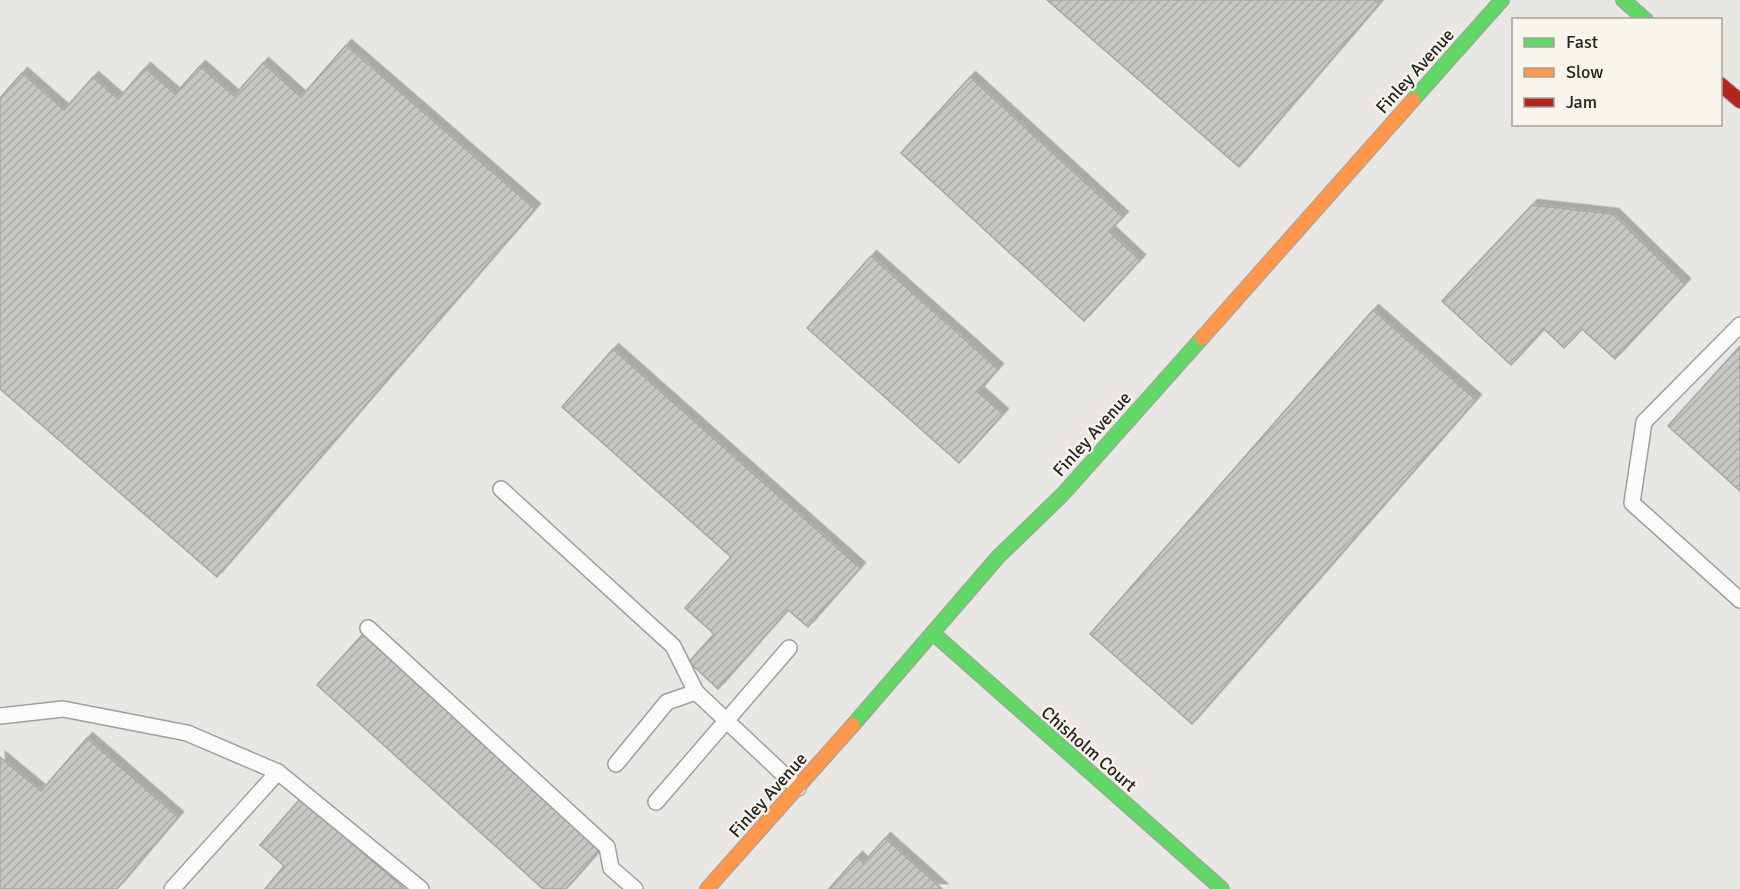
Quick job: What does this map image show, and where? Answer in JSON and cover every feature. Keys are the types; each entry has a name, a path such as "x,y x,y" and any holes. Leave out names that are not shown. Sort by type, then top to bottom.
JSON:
{"street":[{"name":"Finley Avenue","path":"707,889 934,634 998,556 1063,494 1502,0"},
{"path":"1623,0 1644,18"},
{"path":"1722,86 1740,101"},
{"name":"Chisholm Court","path":"934,634 1222,889"}],"lane":[{"path":"1740,325 1644,422 1632,504 1740,600"},
{"path":"501,489 673,646 696,692 724,721 798,788"},
{"path":"368,628 608,847 611,868 635,889"},
{"path":"656,802 789,648"},
{"path":"616,764 667,702 696,692"},
{"path":"0,716 63,709 187,733 278,772 421,889"},
{"path":"172,889 278,772"}],"building":[{"path":"1047,0 1374,0 1379,4 1239,167"},
{"path":"346,45 535,209 217,577 0,389 0,98 22,73 64,110 93,77 118,99 145,68 175,94 200,66 234,96 263,63 301,97"},
{"path":"970,77 1123,217 1109,231 1140,260 1084,321 901,153"},
{"path":"1532,205 1613,214 1685,284 1615,359 1582,329 1564,348 1544,329 1511,365 1442,301"},
{"path":"871,256 998,369 978,392 1003,414 959,463 807,328"},
{"path":"1373,310 1476,400 1192,724 1090,634"},
{"path":"1740,346 1740,491 1668,426"},
{"path":"613,349 860,568 808,627 788,610 718,689 689,662 714,634 685,608 731,557 562,407"},
{"path":"363,634 601,849 566,889 543,889 317,685"},
{"path":"87,738 178,817 117,889 0,889 0,757 41,791"},
{"path":"300,799 405,889 265,889 284,866 260,845"},
{"path":"885,838 942,889 829,889 857,857 863,863"}],"traffic: fast":[{"path":"1413,100 1502,0"},
{"path":"1623,0 1644,18"},
{"path":"853,725 998,557 1063,494 1202,338"},
{"path":"934,634 1222,889"}],"traffic: slow":[{"path":"1202,338 1413,100"},
{"path":"707,889 853,725"}],"traffic: jam":[{"path":"1722,86 1740,101"}]}
